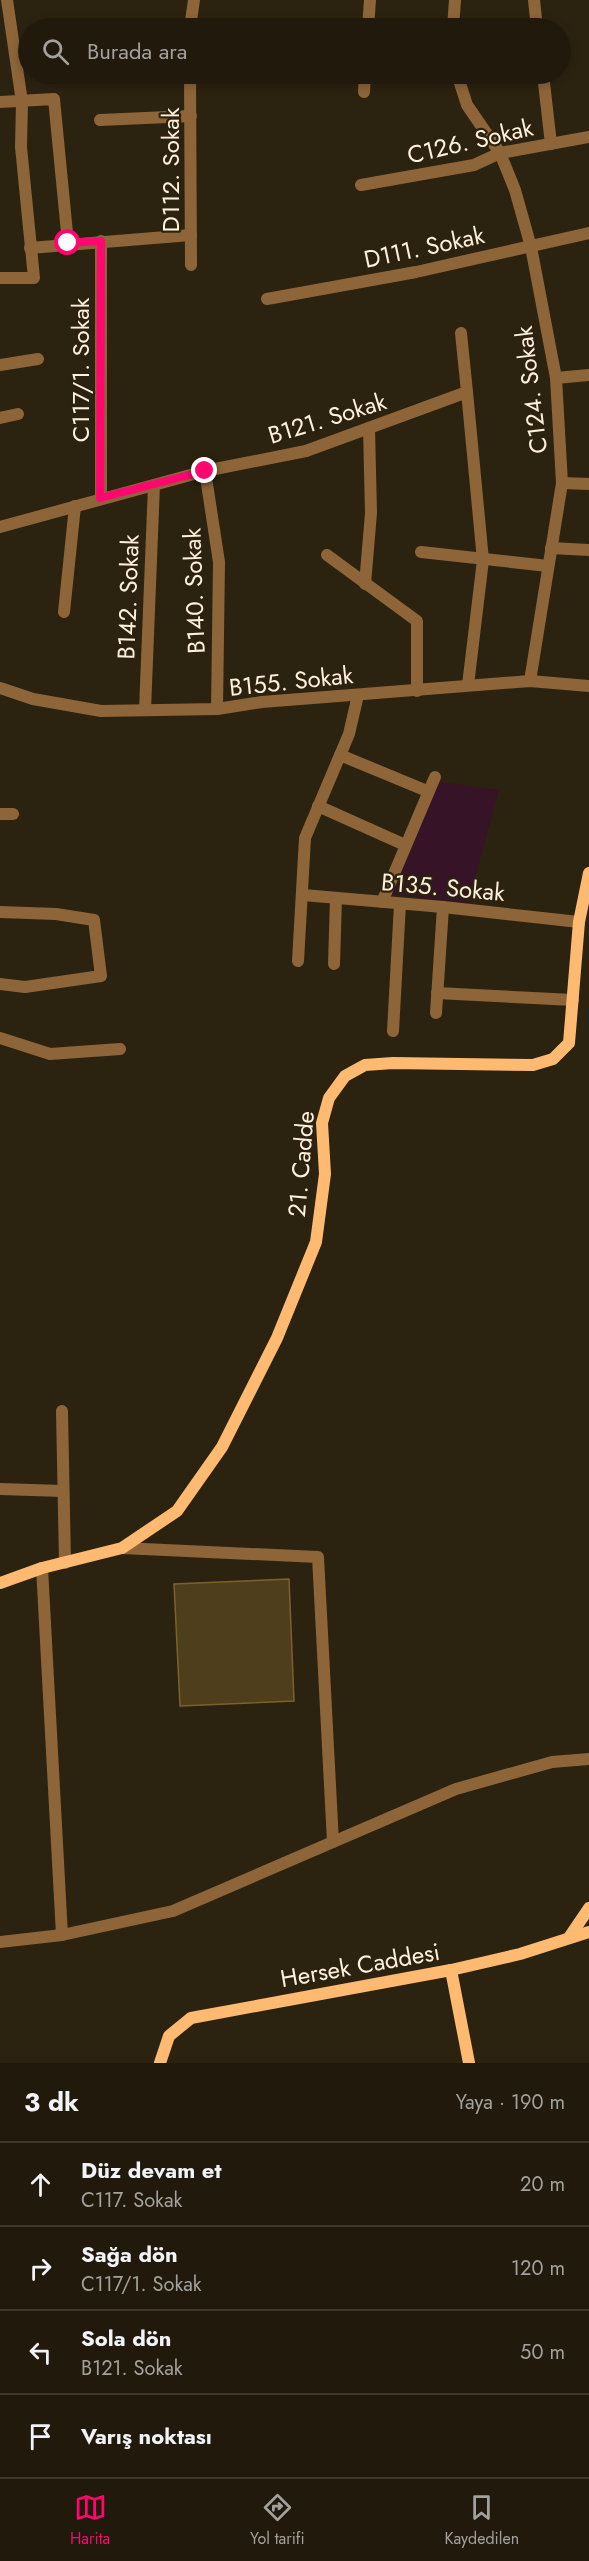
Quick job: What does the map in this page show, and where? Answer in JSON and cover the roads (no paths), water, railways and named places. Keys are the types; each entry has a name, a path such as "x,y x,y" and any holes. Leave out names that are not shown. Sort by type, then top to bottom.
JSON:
{"main road":[{"name":"21. Cadde","path":"0,1583 42,1568 122,1548 177,1511 222,1447 277,1338 316,1242 325,1174 322,1123 329,1098 345,1076 365,1065 432,1062 533,1065 553,1059 569,1042 579,922 589,873"},
{"path":"570,1936 589,1908"},
{"name":"Hersek Caddesi","path":"160,2063 169,2036 191,2018 452,1970 520,1954 570,1936 589,1932"},
{"path":"452,1970 469,2063"}],"street":[{"path":"7,0 18,75"},
{"path":"191,18 194,0"},
{"path":"369,18 370,0"},
{"path":"454,18 455,0"},
{"path":"534,0 536,18"},
{"path":"0,278 34,278 21,147 22,102 19,84"},
{"name":"D112. Sokak","path":"190,84 191,265"},
{"path":"364,84 364,92"},
{"name":"C124. Sokak","path":"461,84 467,105 500,153 515,190 531,247 556,378 562,483 530,681"},
{"path":"544,84 551,144"},
{"path":"0,102 54,99 68,243"},
{"path":"100,120 191,116"},
{"name":"C126. Sokak","path":"361,185 474,165 500,153 589,137"},
{"name":"D111. Sokak","path":"267,299 416,272 589,233"},
{"path":"30,248 68,243 191,235"},
{"name":"C117/1. Sokak","path":"100,498 101,241"},
{"path":"461,333 483,560 468,685"},
{"path":"0,365 38,359"},
{"path":"556,378 589,375"},
{"name":"B121. Sokak","path":"0,529 100,498 205,471 306,451 467,392"},
{"path":"0,418 18,414"},
{"path":"365,584 371,513 369,428"},
{"name":"B140. Sokak","path":"205,471 219,562 217,709"},
{"path":"562,483 589,484"},
{"name":"B142. Sokak","path":"145,710 154,485"},
{"path":"64,612 75,506"},
{"path":"551,548 589,550"},
{"path":"421,552 548,566"},
{"path":"327,555 417,621 417,691"},
{"name":"B155. Sokak","path":"0,688 33,699 101,711 217,709 262,702 530,681 589,686"},
{"path":"298,961 305,838 349,734 358,695"},
{"path":"339,755 427,791"},
{"path":"382,902 427,791 435,777"},
{"path":"318,806 405,845"},
{"name":"B135. Sokak","path":"303,896 443,907 579,922"},
{"path":"334,964 336,898"},
{"path":"393,1031 400,904"},
{"path":"436,1013 443,907"},
{"path":"0,912 56,914 94,920 101,976 25,987 0,984"},
{"path":"437,993 573,1000"},
{"path":"0,1038 50,1054 120,1049"},
{"path":"62,1411 64,1563"},
{"path":"0,1489 63,1491"},
{"path":"122,1548 318,1557 333,1842"},
{"path":"42,1568 62,1935"},
{"path":"0,1942 62,1935 173,1911 456,1789 552,1762 589,1759"}]}
